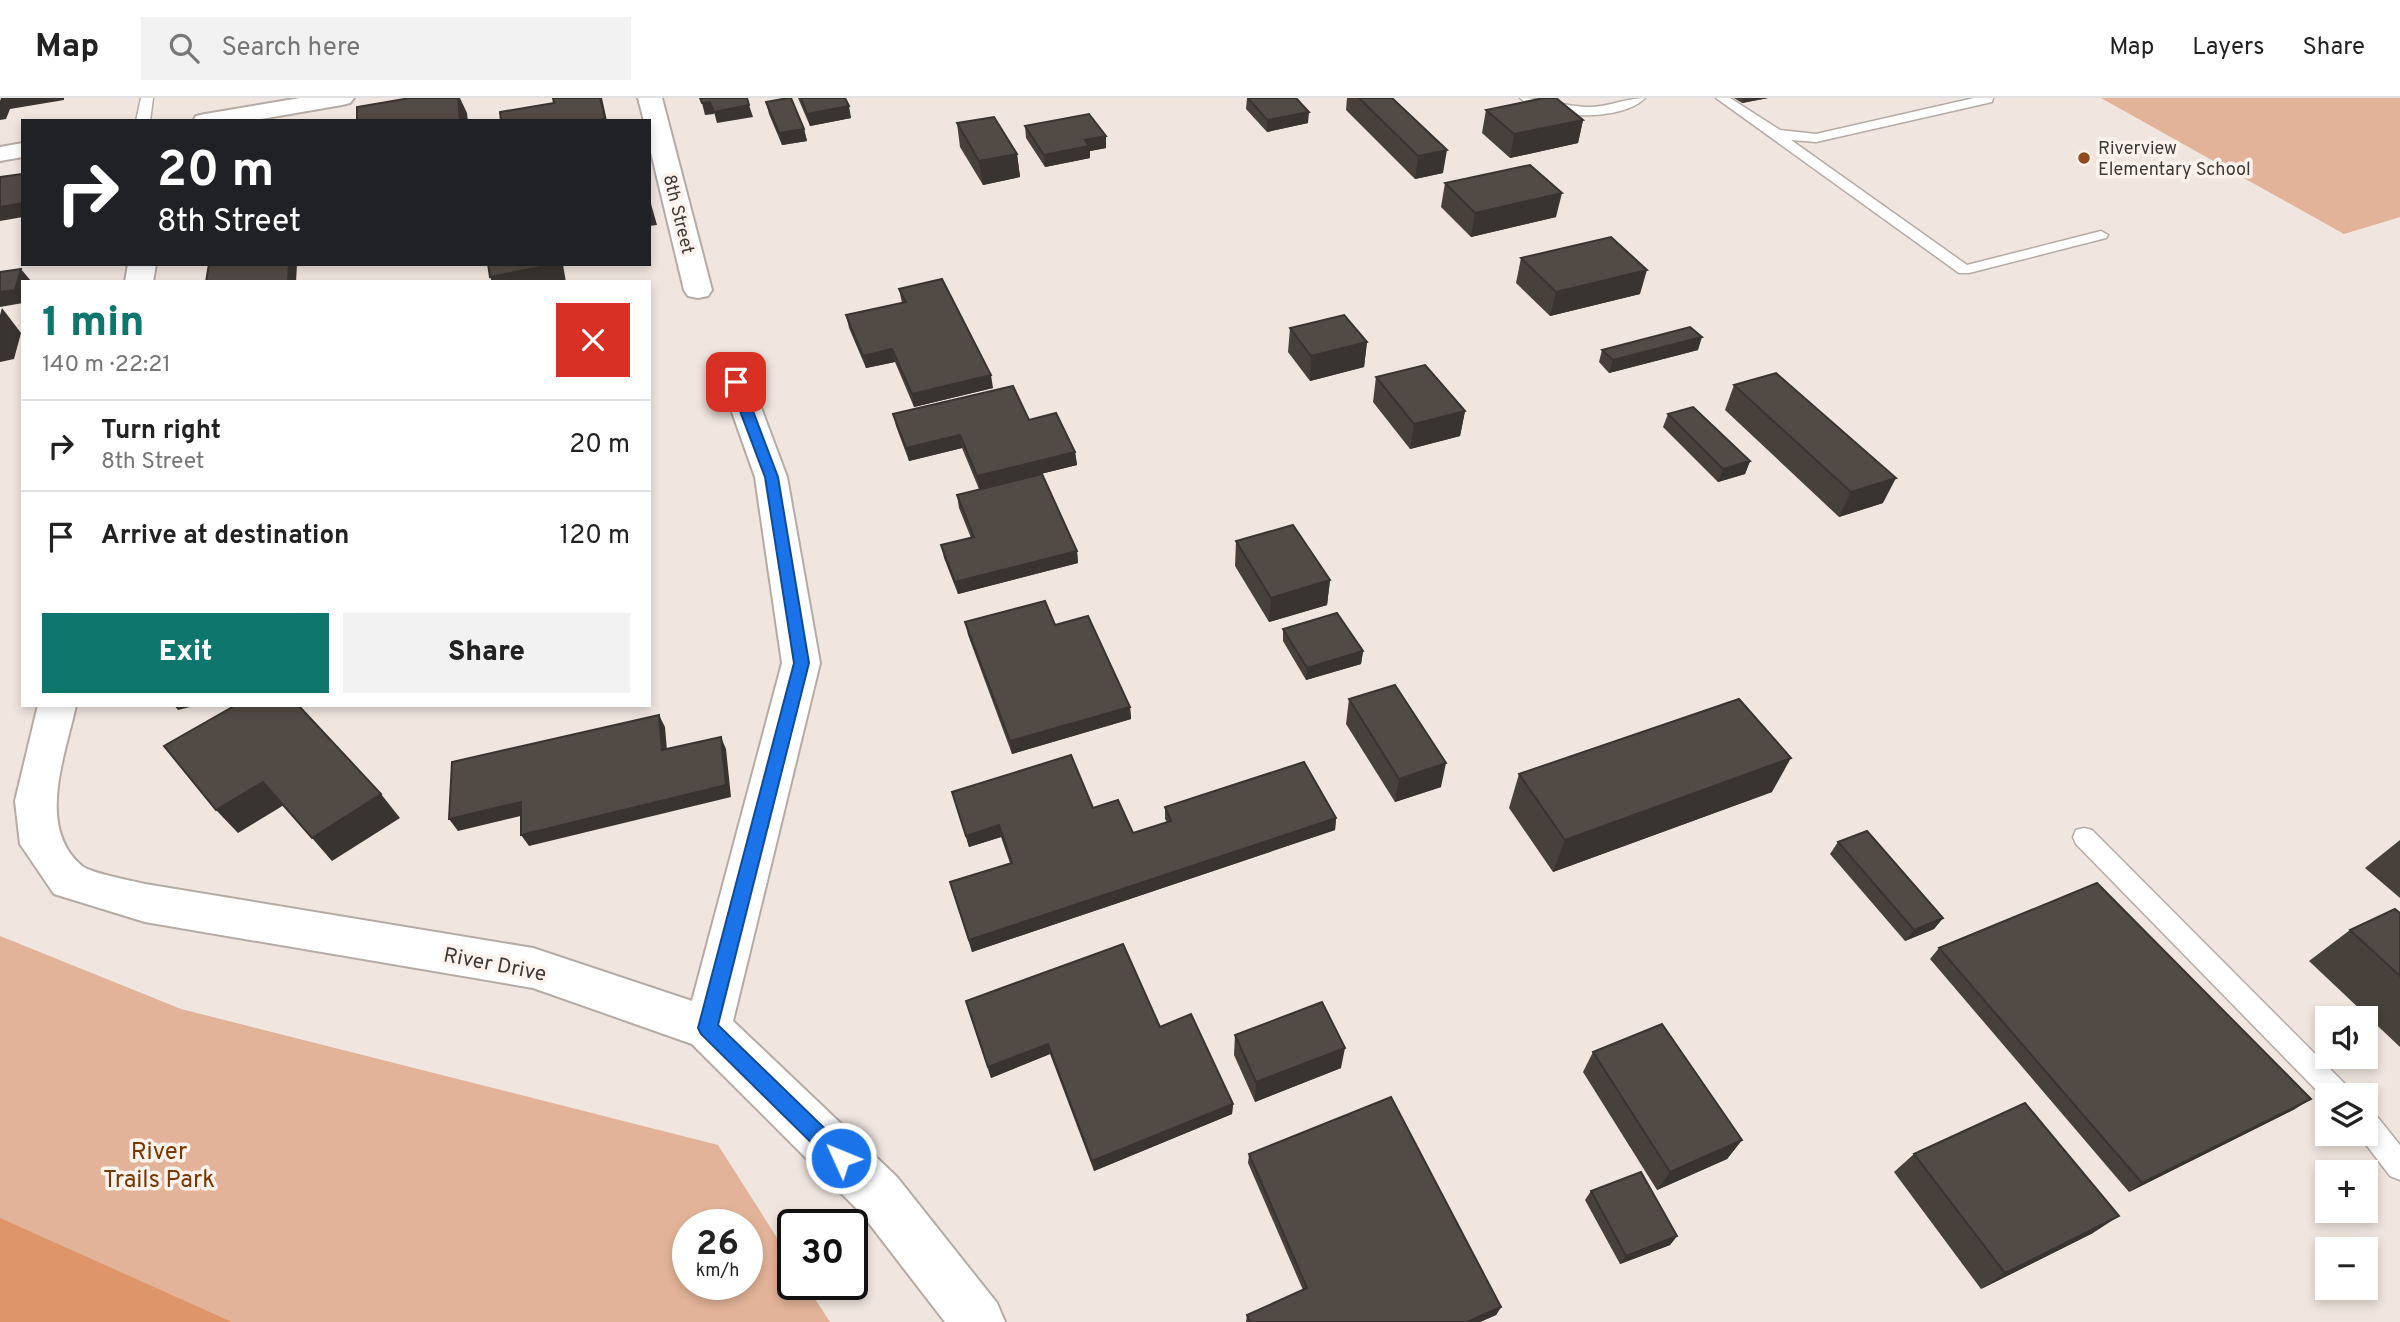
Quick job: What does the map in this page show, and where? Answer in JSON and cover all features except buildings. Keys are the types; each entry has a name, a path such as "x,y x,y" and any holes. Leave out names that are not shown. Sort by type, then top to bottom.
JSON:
{"street":[{"path":"217,119 342,98"},
{"name":"8th Street","path":"650,98 698,290"},
{"path":"0,154 21,150"},
{"path":"708,1028 802,663 771,477 736,382"},
{"name":"River Drive","path":"57,707 35,801 41,844 69,881 145,904 533,968 708,1028 879,1195 978,1322"}],"lane":[{"path":"143,119 147,98"},
{"path":"1526,98 1566,111 1630,106 1639,98"},
{"path":"1722,98 1964,270 2101,234"},
{"path":"1768,131 1789,138 1816,138 1987,99"},
{"path":"2084,837 2326,1083"},
{"path":"2378,1138 2400,1167"}],"green space":[{"path":"2101,98 2400,98 2400,217 2344,234"},
{"name":"River Trails Park","path":"0,936 181,1009 718,1145 759,1209 672,1209 672,1300 763,1300 763,1216 777,1238 777,1300 816,1300 830,1322 0,1322"}],"shaded area":[{"path":"0,1218 232,1322 0,1322"}],"place":[{"name":"Riverview Elementary School","path":"2084,158"}],"route":[{"path":"736,382 771,477 802,663 708,1028 841,1158"}]}
